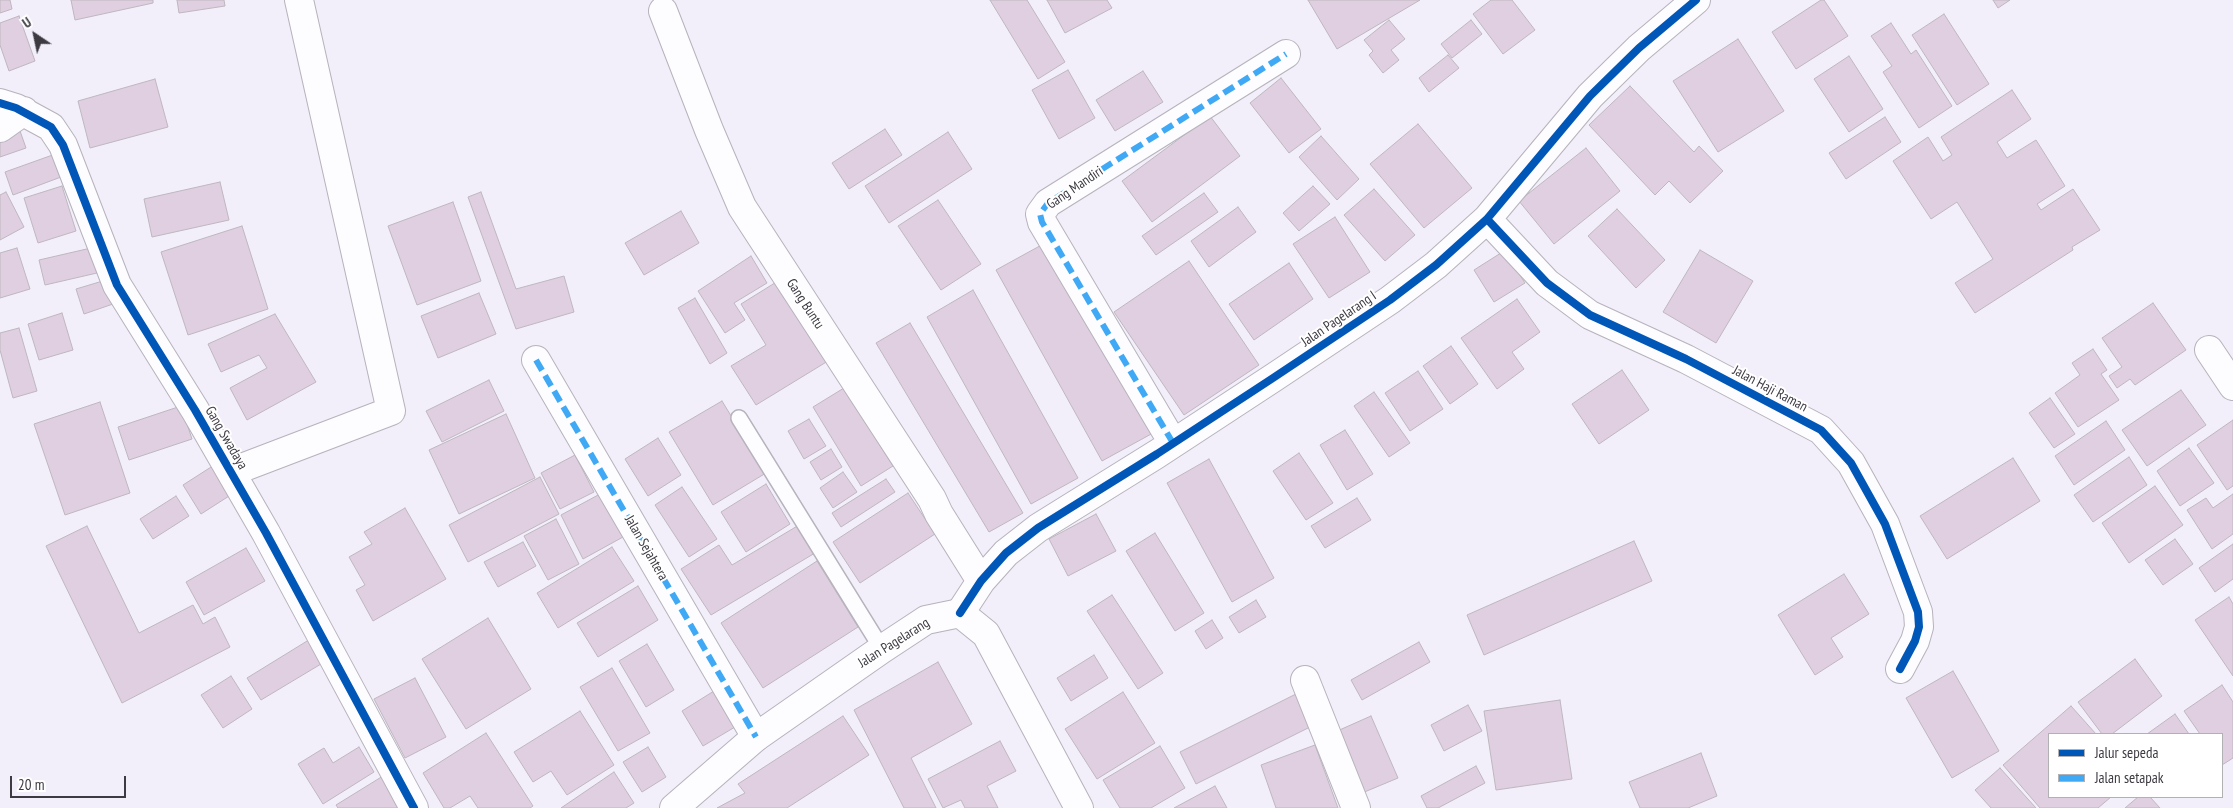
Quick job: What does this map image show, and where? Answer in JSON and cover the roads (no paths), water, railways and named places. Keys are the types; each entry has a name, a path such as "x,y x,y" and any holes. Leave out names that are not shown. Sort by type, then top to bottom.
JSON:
{"street":[{"path":"231,472 390,411 298,0"},
{"name":"Jalan Pagelarang I","path":"960,613 981,581 1006,553 1038,528 1173,443 1390,300 1436,265 1487,218 1590,96 1639,48 1696,0"},
{"name":"Gang Buntu","path":"664,11 709,130 742,207 932,499 939,514 981,581"},
{"name":"Gang Mandiri","path":"1173,443 1042,222 1040,214 1048,203 1286,54"},
{"path":"0,128 12,107"},
{"name":"Gang Swadaya","path":"12,107 51,127 63,145 117,285 195,410 231,472 414,808"},
{"name":"Jalan Haji Raman","path":"1487,218 1547,283 1590,315 1686,359 1821,430 1851,463 1885,524 1918,612 1919,628 1915,641 1900,669"},
{"path":"2209,350 2233,386"},
{"name":"Jalan Sejahtera","path":"536,360 756,737"},
{"path":"960,613 986,634 1080,808"},
{"name":"Jalan Pagelarang","path":"674,808 756,737 882,649 926,620 960,613"},
{"path":"1306,680 1356,808"}],"lane":[{"path":"738,418 882,649"}]}
